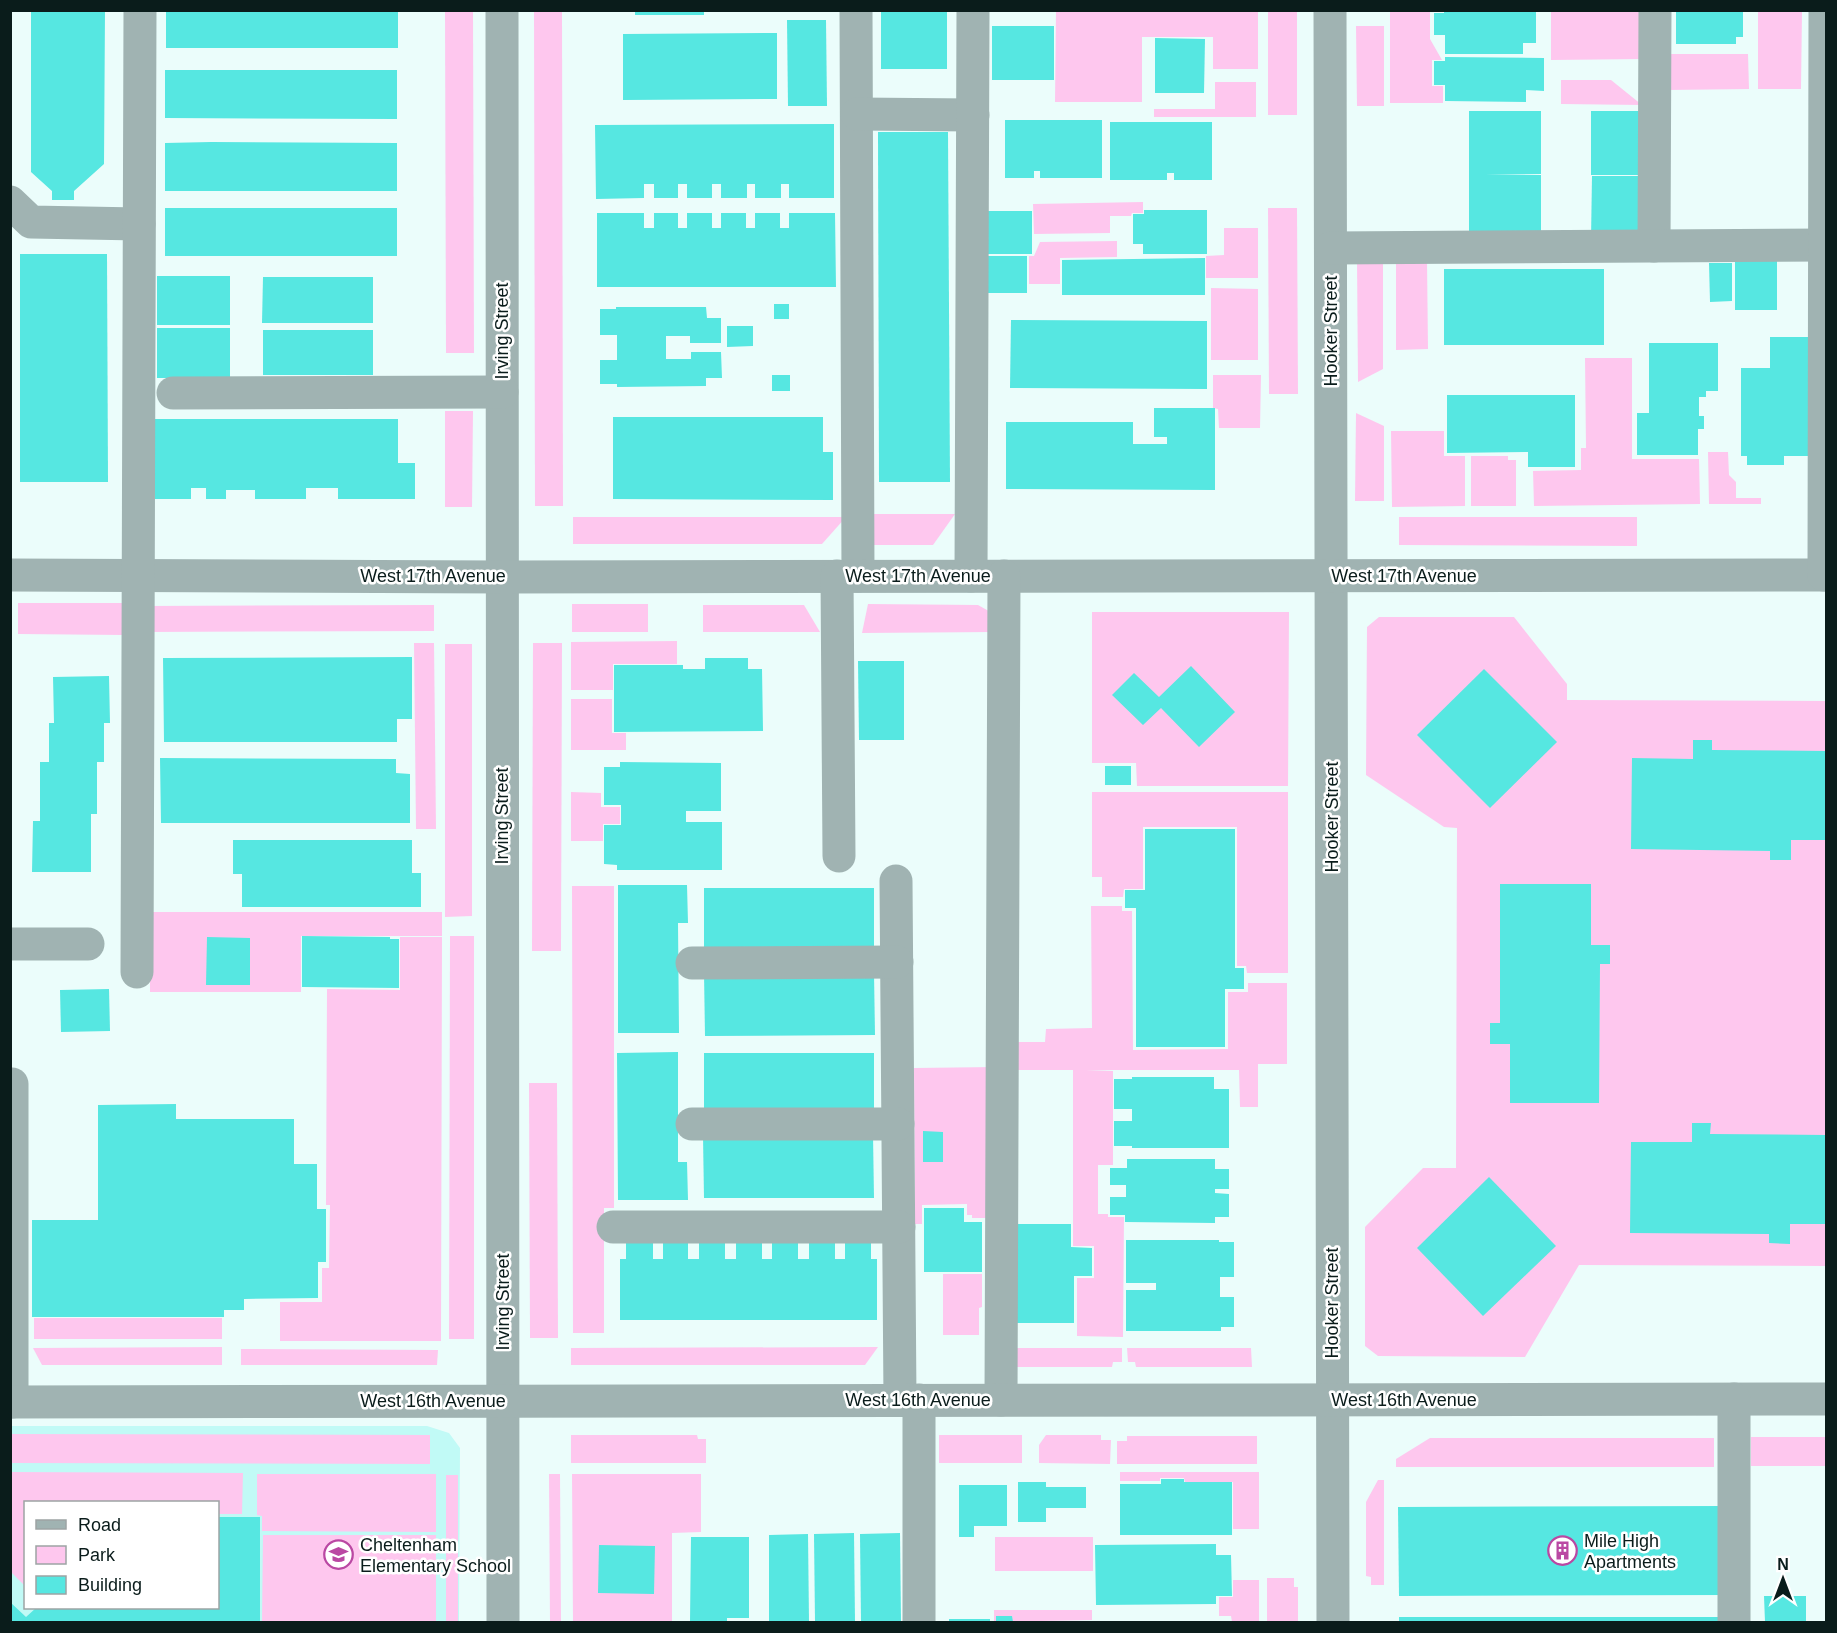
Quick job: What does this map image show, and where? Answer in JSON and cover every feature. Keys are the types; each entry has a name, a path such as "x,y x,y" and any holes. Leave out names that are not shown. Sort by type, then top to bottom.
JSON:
{"street":[{"path":"137,972 140,10"},
{"name":"Irving Street","path":"502,10 503,1623"},
{"path":"838,856 848,576 856,10"},
{"path":"971,576 973,10"},
{"name":"Hooker Street","path":"1330,10 1333,1623"},
{"path":"1654,10 1654,246"},
{"path":"1825,10 1825,575"},
{"path":"856,114 973,115"},
{"path":"10,202 31,222 139,224"},
{"path":"1330,248 1825,245"},
{"path":"173,393 502,392"},
{"name":"West 17th Avenue","path":"10,575 502,577 1825,575"},
{"path":"1001,1400 1004,576"},
{"path":"896,881 899,1227 910,1400 919,1623"},
{"path":"10,944 88,944"},
{"path":"692,963 897,962"},
{"path":"11,1402 12,1084"},
{"path":"692,1124 898,1124"},
{"path":"613,1227 899,1227"},
{"path":"1734,1399 1734,1623"},
{"name":"West 16th Avenue","path":"11,1402 1827,1399"}],"shaded area":[{"name":"Cheltenham Elementary School","path":"10,1426 427,1426 449,1433 460,1448 459,1622 11,1622"}],"green space":[{"path":"445,11 473,11 474,353 446,353"},
{"path":"534,11 562,11 563,506 535,506"},
{"path":"1056,11 1258,11 1258,69 1213,69 1213,37 1142,37 1142,102 1055,102"},
{"path":"1268,11 1297,11 1297,115 1268,115"},
{"path":"1390,11 1442,11 1430,12 1430,39 1442,60 1432,60 1432,86 1443,86 1443,103 1390,103"},
{"path":"1551,11 1643,11 1643,59 1551,60"},
{"path":"1758,11 1802,11 1801,89 1758,89"},
{"path":"1356,26 1384,26 1384,106 1357,106"},
{"path":"1668,54 1748,54 1749,89 1668,90"},
{"path":"1561,80 1611,80 1642,105 1561,104"},
{"path":"1215,82 1256,82 1256,117 1154,117 1154,109 1215,109"},
{"path":"1143,202 1143,213 1132,213 1131,216 1110,216 1110,233 1034,234 1033,204"},
{"path":"1268,208 1297,208 1298,394 1269,394"},
{"path":"1224,228 1258,228 1258,278 1206,278 1206,256 1224,255"},
{"path":"1117,241 1117,257 1060,258 1060,284 1029,284 1029,256 1034,256 1040,242"},
{"path":"1357,259 1383,259 1383,369 1358,382"},
{"path":"1427,261 1428,349 1396,350 1396,262"},
{"path":"1211,288 1258,289 1258,360 1211,360"},
{"path":"1585,358 1632,358 1632,459 1699,459 1700,504 1534,506 1533,471 1581,470 1581,448 1586,448"},
{"path":"1213,375 1261,375 1260,428 1219,428 1218,409 1213,408"},
{"path":"445,411 473,411 472,507 445,507"},
{"path":"1356,413 1384,426 1384,501 1355,501"},
{"path":"1391,431 1444,431 1444,456 1465,456 1465,506 1392,507"},
{"path":"1708,452 1728,452 1729,475 1736,482 1736,498 1761,498 1761,504 1709,504"},
{"path":"1471,456 1508,456 1508,460 1516,460 1516,506 1471,506"},
{"path":"872,514 955,514 933,545 872,545"},
{"path":"573,517 846,517 822,544 573,544"},
{"path":"1399,517 1637,517 1637,546 1399,545"},
{"path":"18,603 125,603 124,635 18,634"},
{"path":"572,604 648,604 648,632 572,632"},
{"path":"868,604 978,605 994,614 994,632 862,633"},
{"path":"434,605 434,631 145,632 145,606"},
{"path":"703,605 804,605 820,632 703,632"},
{"path":"1092,612 1289,612 1288,786 1137,786 1136,763 1092,763"},
{"path":"1379,617 1514,617 1567,684 1567,700 1826,701 1826,1266 1579,1265 1525,1357 1378,1356 1365,1346 1365,1227 1423,1168 1456,1168 1457,828 1444,827 1366,775 1367,627"},
{"path":"677,641 677,664 613,664 613,690 571,690 571,642"},
{"path":"414,643 434,643 436,829 416,829"},
{"path":"533,643 562,643 561,951 532,951"},
{"path":"445,644 472,644 472,916 445,917"},
{"path":"571,699 612,699 612,733 626,733 626,750 571,750"},
{"path":"571,792 601,793 601,807 620,807 620,824 603,824 603,841 571,841"},
{"path":"1092,792 1288,792 1288,973 1247,973 1246,966 1237,966 1237,827 1143,827 1143,889 1124,889 1123,897 1102,897 1102,877 1092,877"},
{"path":"572,886 614,886 614,1208 604,1208 604,1333 573,1333"},
{"path":"1091,906 1122,906 1122,911 1132,911 1133,1050 1228,1049 1228,992 1248,992 1248,983 1287,983 1287,1064 1258,1064 1258,1107 1240,1107 1239,1070 1086,1070 1113,1071 1113,1165 1098,1165 1098,1214 1108,1214 1108,1217 1124,1217 1123,1337 1077,1336 1077,1278 1094,1278 1094,1246 1073,1246 1073,1070 1017,1070 1017,1042 1045,1042 1046,1029 1092,1028"},
{"path":"150,912 442,912 442,936 301,936 301,992 150,992"},
{"path":"450,936 474,936 474,1339 449,1339"},
{"path":"400,937 442,937 441,1341 280,1341 280,1302 322,1302 322,1268 329,1268 330,1205 326,1205 327,989 400,990"},
{"path":"995,1067 996,1218 972,1218 972,1215 967,1215 967,1204 922,1205 922,1224 915,1224 914,1068"},
{"path":"529,1083 557,1083 558,1338 530,1338"},
{"path":"943,1274 982,1274 979,1335 943,1335"},
{"path":"34,1318 222,1318 222,1339 34,1339"},
{"path":"222,1347 222,1365 42,1365 33,1348"},
{"path":"878,1347 865,1365 571,1365 571,1348"},
{"path":"1017,1348 1122,1348 1122,1362 1113,1362 1112,1367 1017,1367"},
{"path":"1127,1348 1251,1348 1252,1367 1136,1367 1135,1362 1128,1362"},
{"path":"241,1349 438,1350 437,1365 241,1365"},
{"path":"11,1434 430,1435 430,1464 11,1463"},
{"path":"571,1435 697,1435 698,1439 706,1439 706,1463 571,1463"},
{"path":"939,1435 1022,1435 1022,1463 939,1463"},
{"path":"1046,1435 1101,1435 1101,1440 1111,1440 1110,1464 1039,1463 1039,1445"},
{"path":"1127,1436 1257,1436 1257,1464 1117,1464 1117,1441 1127,1441"},
{"path":"1751,1437 1826,1437 1826,1466 1751,1466"},
{"path":"1430,1438 1714,1438 1714,1467 1396,1467 1396,1459"},
{"path":"10,1472 243,1473 242,1514 219,1514 219,1501 24,1501 24,1585 11,1572"},
{"path":"1120,1472 1259,1472 1259,1529 1233,1529 1233,1482 1185,1482 1184,1478 1160,1478 1160,1481 1120,1481"},
{"path":"257,1474 436,1474 436,1532 262,1531 262,1516 257,1515"},
{"path":"549,1474 560,1474 561,1622 550,1622"},
{"path":"572,1474 701,1474 701,1532 672,1533 672,1622 573,1622"},
{"path":"446,1475 458,1475 458,1622 446,1622"},
{"path":"1378,1480 1384,1480 1384,1585 1371,1585 1371,1577 1366,1576 1366,1502"},
{"path":"263,1535 436,1535 436,1622 262,1622"},
{"path":"995,1537 1093,1537 1093,1571 995,1571"},
{"path":"1267,1578 1294,1578 1294,1587 1298,1587 1298,1622 1267,1622"},
{"path":"1233,1580 1259,1580 1259,1622 1232,1622 1231,1616 1219,1616 1219,1597 1233,1597"},
{"path":"994,1610 1092,1610 1092,1620 994,1622"}],"building":[{"path":"31,10 105,10 104,164 74,191 74,200 52,200 52,191 31,172"},
{"path":"166,10 398,10 398,48 166,48"},
{"path":"635,10 704,10 704,15 635,15"},
{"path":"881,10 947,10 947,69 881,69"},
{"path":"1444,10 1536,12 1536,43 1523,43 1523,54 1445,54 1445,35 1434,35 1434,13 1444,13"},
{"path":"1676,10 1743,10 1743,37 1736,37 1736,44 1676,44"},
{"path":"787,20 826,20 827,106 788,106"},
{"path":"992,26 1054,26 1054,80 992,80"},
{"path":"777,33 777,99 623,100 623,34"},
{"path":"1155,38 1205,39 1204,93 1155,93"},
{"path":"1445,57 1544,58 1544,91 1526,90 1526,102 1445,101 1445,85 1434,85 1434,61 1445,61"},
{"path":"165,70 397,70 397,119 165,118"},
{"path":"1469,111 1541,111 1541,174 1485,174 1541,175 1541,237 1469,237"},
{"path":"1591,111 1639,111 1639,175 1591,175"},
{"path":"1005,120 1102,120 1102,178 1040,178 1040,171 1034,171 1034,178 1005,178"},
{"path":"1110,122 1212,122 1212,180 1174,180 1174,173 1167,173 1167,180 1110,180"},
{"path":"834,124 834,198 789,198 789,184 781,184 781,198 755,198 755,184 747,184 747,198 721,198 721,184 712,184 712,198 687,198 687,184 678,184 678,198 654,198 654,184 644,184 644,198 596,199 595,125"},
{"path":"878,132 948,132 950,482 879,482"},
{"path":"165,143 397,143 397,191 165,191"},
{"path":"1592,176 1639,176 1639,240 1591,239"},
{"path":"165,208 397,208 397,256 165,256"},
{"path":"1144,210 1207,210 1207,254 1143,254 1143,244 1133,244 1133,214 1144,214"},
{"path":"984,211 1032,211 1032,254 984,254"},
{"path":"597,213 644,213 644,228 654,228 654,213 678,213 678,228 687,228 687,213 712,213 712,228 721,228 721,213 746,213 746,228 755,228 755,213 780,213 780,228 789,228 789,213 835,213 836,287 597,287"},
{"path":"20,254 107,254 108,482 20,482"},
{"path":"988,256 1027,256 1027,293 988,293"},
{"path":"1735,257 1777,257 1777,310 1735,310"},
{"path":"1205,258 1205,295 1062,295 1062,260"},
{"path":"1709,263 1732,263 1732,301 1710,302"},
{"path":"1444,269 1604,269 1604,345 1444,345"},
{"path":"157,276 230,276 230,325 157,325"},
{"path":"263,277 373,277 373,323 262,323"},
{"path":"774,304 789,304 789,319 774,319"},
{"path":"616,307 706,307 707,318 721,318 721,343 690,343 690,336 666,336 666,359 691,359 691,352 721,352 722,378 706,378 706,386 617,387 617,384 600,384 600,360 617,360 617,335 600,335 600,309 616,309"},
{"path":"1011,320 1207,321 1207,389 1010,388"},
{"path":"727,326 753,326 753,346 727,347"},
{"path":"157,328 230,328 230,378 157,378"},
{"path":"263,330 373,330 373,375 263,375"},
{"path":"1770,337 1810,337 1809,456 1784,456 1784,465 1747,465 1747,456 1741,456 1741,368 1770,368"},
{"path":"1649,343 1718,343 1718,391 1706,391 1706,397 1699,397 1699,416 1704,416 1704,429 1698,429 1698,455 1637,455 1637,413 1649,413"},
{"path":"772,375 790,375 790,391 772,391"},
{"path":"1447,395 1575,395 1575,467 1528,467 1528,452 1447,453"},
{"path":"1154,408 1215,408 1215,490 1006,489 1006,422 1133,422 1133,444 1167,444 1167,437 1154,437"},
{"path":"613,417 823,417 823,452 833,452 833,500 613,499"},
{"path":"155,419 398,419 398,463 415,463 415,499 338,499 338,488 306,488 306,499 255,499 255,490 226,490 226,499 206,499 206,488 191,488 191,499 155,499"},
{"path":"412,657 412,719 397,719 397,742 164,742 163,658"},
{"path":"705,658 748,658 748,669 762,669 763,731 614,732 614,665 683,665 683,669 705,669"},
{"path":"858,661 904,661 904,740 859,740"},
{"path":"1191,666 1235,712 1199,747 1161,708 1143,725 1112,695 1134,673 1159,697"},
{"path":"1484,669 1557,742 1490,808 1417,735"},
{"path":"109,676 110,723 104,723 104,762 97,762 97,814 91,814 91,872 32,872 33,821 40,821 40,762 49,762 49,723 54,723 53,677"},
{"path":"1693,740 1712,740 1712,750 1826,751 1826,840 1791,840 1791,860 1770,860 1770,851 1631,849 1632,758 1693,759"},
{"path":"160,758 396,759 396,773 410,774 410,823 161,823"},
{"path":"620,762 721,763 721,811 686,811 686,822 722,822 722,870 617,870 617,865 604,864 604,825 621,825 621,805 604,805 604,767 620,767"},
{"path":"1105,766 1131,766 1131,785 1105,785"},
{"path":"1145,829 1235,829 1235,968 1244,968 1244,989 1225,989 1225,1047 1136,1047 1136,908 1125,908 1125,890 1145,890"},
{"path":"233,840 412,840 412,873 421,873 421,907 242,907 242,874 233,874"},
{"path":"1500,884 1591,884 1591,945 1610,945 1610,964 1600,964 1599,1103 1510,1103 1510,1044 1490,1044 1490,1023 1500,1023"},
{"path":"618,885 687,885 688,923 678,923 679,1033 618,1033"},
{"path":"704,888 874,888 874,951 704,951"},
{"path":"302,936 399,939 399,988 302,987"},
{"path":"207,937 250,938 250,985 206,985"},
{"path":"704,973 874,973 875,1035 705,1036"},
{"path":"109,989 110,1031 61,1032 60,990"},
{"path":"678,1052 678,1162 687,1162 688,1200 618,1200 617,1053"},
{"path":"704,1053 874,1053 874,1116 704,1116"},
{"path":"1132,1077 1214,1077 1214,1089 1229,1089 1229,1148 1114,1146 1114,1121 1132,1121 1132,1109 1114,1109 1114,1079 1132,1079"},
{"path":"176,1104 176,1119 294,1119 294,1164 317,1164 317,1209 326,1209 326,1262 318,1262 318,1298 244,1299 244,1310 224,1310 224,1317 32,1317 32,1220 98,1220 98,1105"},
{"path":"1692,1123 1711,1123 1710,1134 1826,1135 1826,1224 1790,1224 1790,1244 1769,1243 1769,1234 1630,1233 1631,1142 1692,1142"},
{"path":"923,1131 943,1132 943,1162 923,1162"},
{"path":"873,1135 874,1198 704,1198 703,1136"},
{"path":"1127,1159 1215,1159 1215,1169 1229,1169 1229,1189 1215,1189 1215,1193 1229,1194 1229,1217 1215,1217 1215,1223 1125,1222 1125,1215 1110,1215 1110,1197 1126,1197 1126,1185 1110,1185 1110,1168 1127,1168"},
{"path":"1489,1177 1556,1246 1483,1316 1417,1248"},
{"path":"924,1208 964,1208 964,1222 982,1222 982,1272 924,1272"},
{"path":"1017,1224 1071,1224 1071,1247 1092,1248 1092,1276 1074,1276 1074,1323 1016,1323"},
{"path":"626,1239 653,1239 653,1259 663,1259 663,1239 688,1239 688,1259 699,1259 699,1239 725,1239 725,1259 736,1259 736,1239 762,1239 762,1259 772,1259 772,1239 798,1239 798,1259 809,1259 809,1239 835,1240 835,1259 845,1259 845,1240 871,1240 871,1259 877,1259 877,1320 620,1320 620,1259 626,1259"},
{"path":"1126,1240 1234,1242 1234,1277 1220,1277 1220,1297 1234,1297 1234,1327 1221,1327 1221,1331 1126,1331 1126,1290 1156,1290 1156,1283 1126,1283"},
{"path":"1161,1479 1184,1479 1184,1482 1232,1482 1232,1535 1120,1535 1120,1484 1161,1484"},
{"path":"1018,1482 1046,1482 1046,1487 1086,1487 1086,1508 1046,1508 1046,1522 1018,1522"},
{"path":"959,1485 1007,1485 1007,1526 974,1526 974,1537 959,1537"},
{"name":"Mile High Apartments","path":"1728,1506 1728,1595 1399,1596 1398,1507"},
{"path":"219,1517 260,1517 260,1622 10,1622 10,1602 26,1617 35,1609 219,1609"},
{"path":"854,1533 855,1622 815,1622 814,1534"},
{"path":"900,1533 901,1622 861,1622 860,1534"},
{"path":"808,1534 809,1622 769,1622 769,1535"},
{"path":"691,1537 749,1537 749,1618 727,1618 727,1622 690,1622"},
{"path":"1216,1544 1216,1555 1231,1555 1232,1596 1216,1596 1216,1604 1096,1605 1095,1545"},
{"path":"599,1545 655,1546 654,1594 598,1593"},
{"path":"1764,1596 1806,1596 1806,1622 1765,1622"},
{"path":"996,1616 1012,1616 1013,1622 996,1622"},
{"path":"1399,1617 1729,1617 1729,1622 1399,1622"},
{"path":"949,1619 990,1619 990,1622 949,1622"}],"place":[{"name":"Mile High Apartments","path":"1563,1551"},
{"name":"Cheltenham Elementary School","path":"339,1555"}]}
